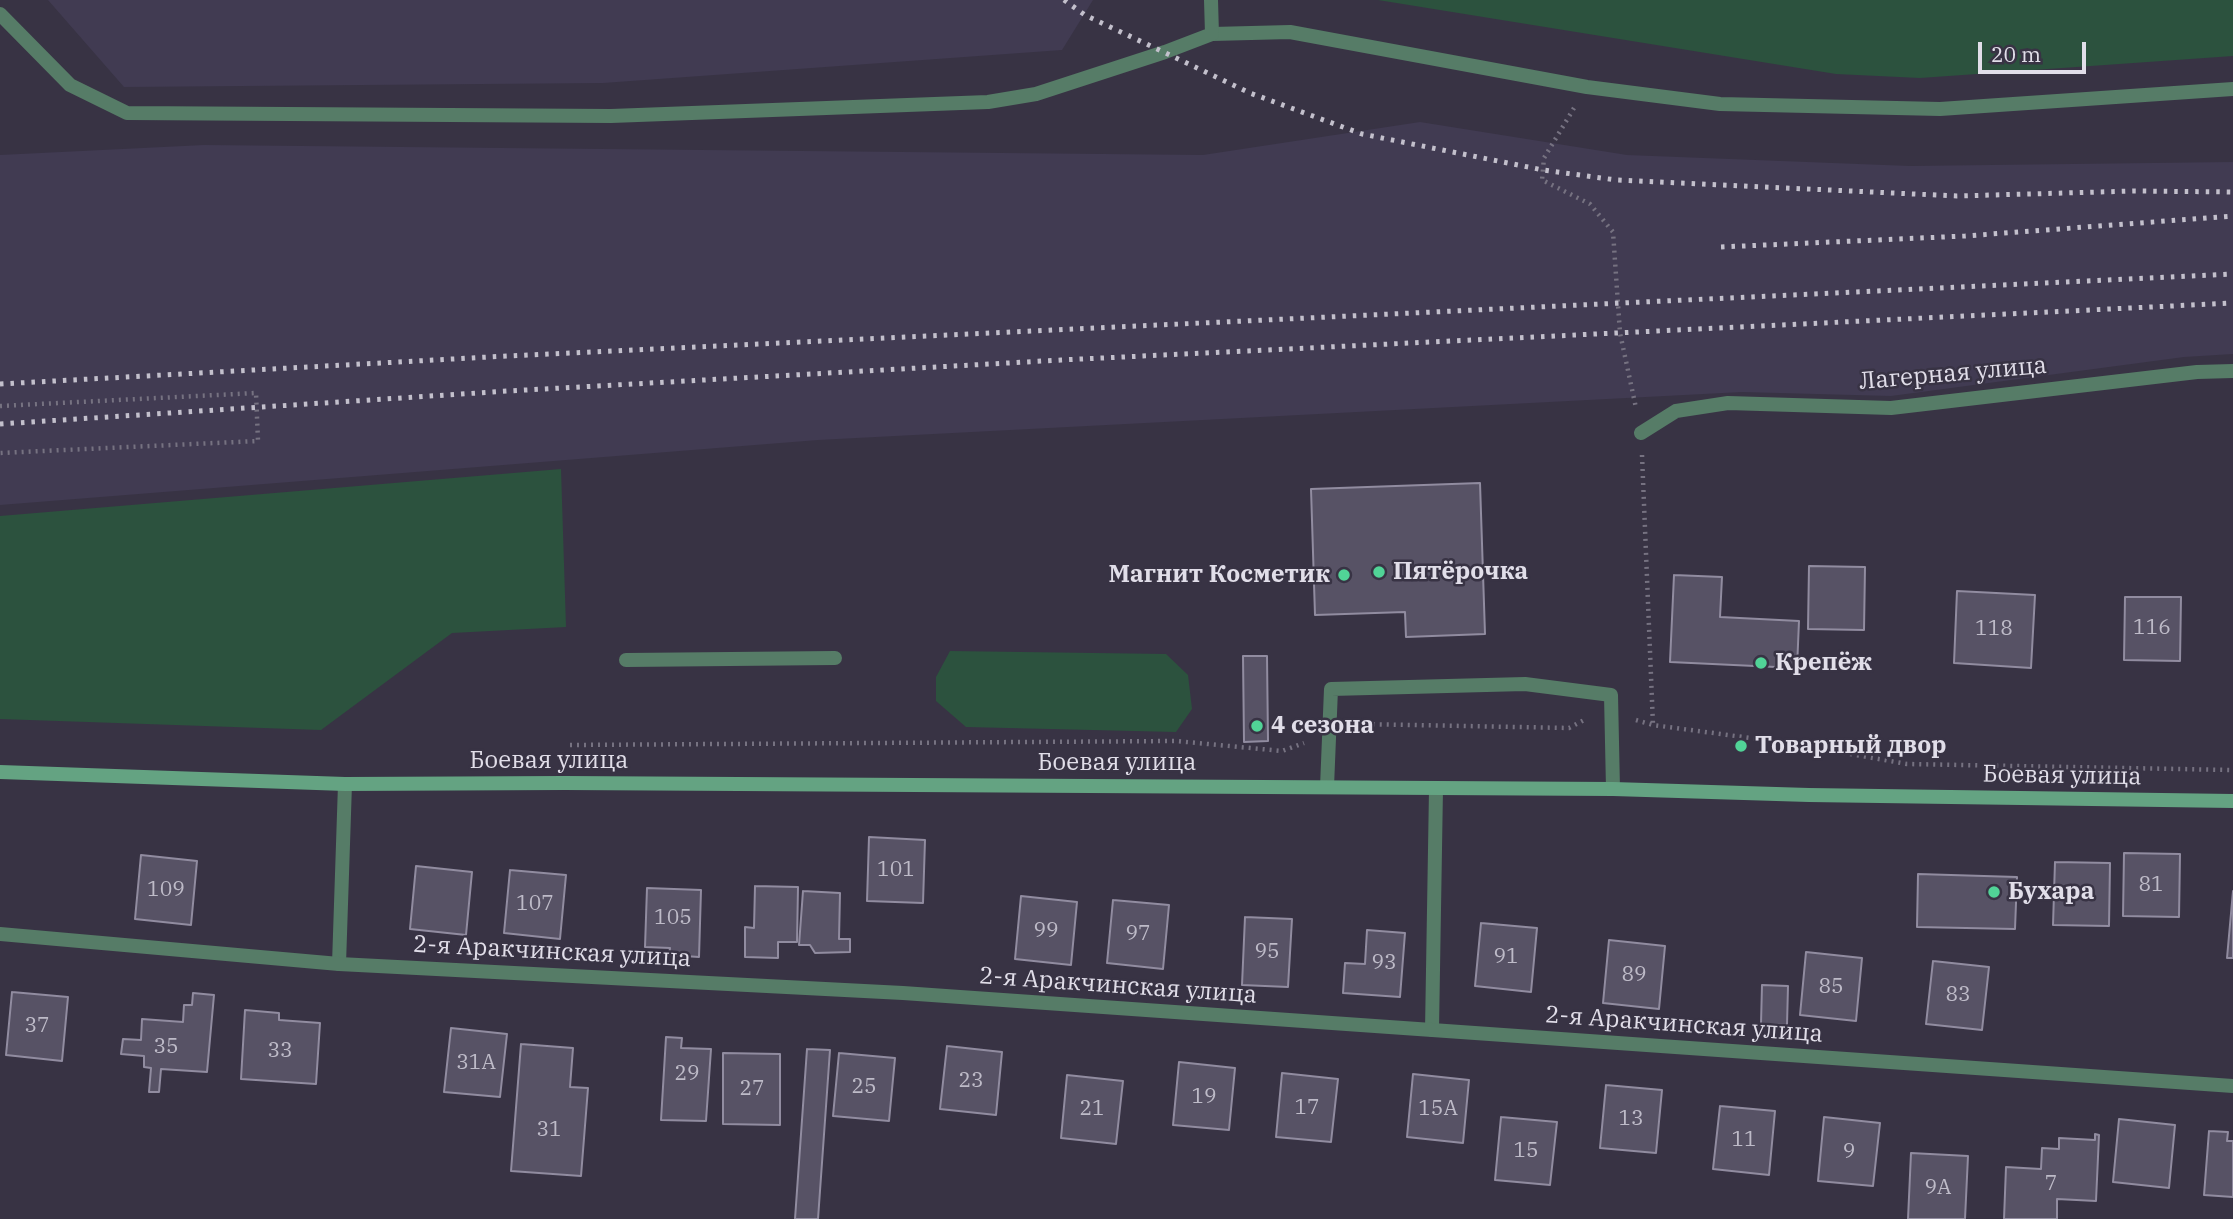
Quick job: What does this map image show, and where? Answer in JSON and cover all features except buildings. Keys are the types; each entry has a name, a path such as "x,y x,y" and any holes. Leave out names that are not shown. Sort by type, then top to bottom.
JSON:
{"main road":[{"name":"Боевая улица","path":"0,772 345,784 1613,789 2233,802"}],"street":[{"path":"1211,0 1212,34"},
{"path":"0,14 70,85 127,113 611,116 988,102 1036,94 1212,34 1290,32 1587,87 1720,104 1940,109 2233,89"},
{"name":"Лагерная улица","path":"1641,433 1676,411 1728,402 1891,408 2197,372 2233,371"},
{"path":"626,660 835,658"},
{"path":"1327,787 1331,689 1525,684 1611,695 1613,789"},
{"path":"339,964 345,784"},
{"path":"1432,1030 1436,789"},
{"name":"2-я Аракчинская улица","path":"0,934 339,964 903,993 2233,1086"}],"path":[{"path":"1587,87 1544,158 1542,180 1590,204 1613,232 1620,333 1641,433 1653,725"},
{"path":"0,406 256,393 258,441 0,453"},
{"path":"570,745 1176,741 1282,751 1360,724 1569,728 1590,717 1624,717 1653,725 1788,743 1907,764 2233,769"}],"shaded area":[{"path":"48,0 1093,0 1062,50 603,83 124,87"},
{"path":"1420,122 1627,155 1910,166 2233,162 2233,354 2184,357 1891,396 1742,392 818,440 0,505 0,155 204,145 1203,155"}],"green space":[{"path":"1378,0 2233,0 2233,56 1920,78 1836,74"},
{"path":"561,469 566,627 452,633 321,730 0,719 0,516"},
{"path":"950,651 1166,654 1188,675 1192,709 1176,732 966,727 936,701 936,677"}],"railway":[{"path":"1064,0 1085,15 1250,93 1362,134 1543,170 1616,180 1957,196 2135,191 2233,192"},
{"path":"1721,247 1965,236 2233,216"},
{"path":"0,384 507,356 2233,274"},
{"path":"0,424 508,391 1061,360 2233,303"}],"place":[{"name":"Пятёрочка","path":"1379,572"},
{"name":"Магнит Косметик","path":"1344,575"},
{"name":"Крепёж","path":"1761,663"},
{"name":"4 сезона","path":"1257,726"},
{"name":"Товарный двор","path":"1741,746"},
{"name":"Бухара","path":"1994,892"}]}
